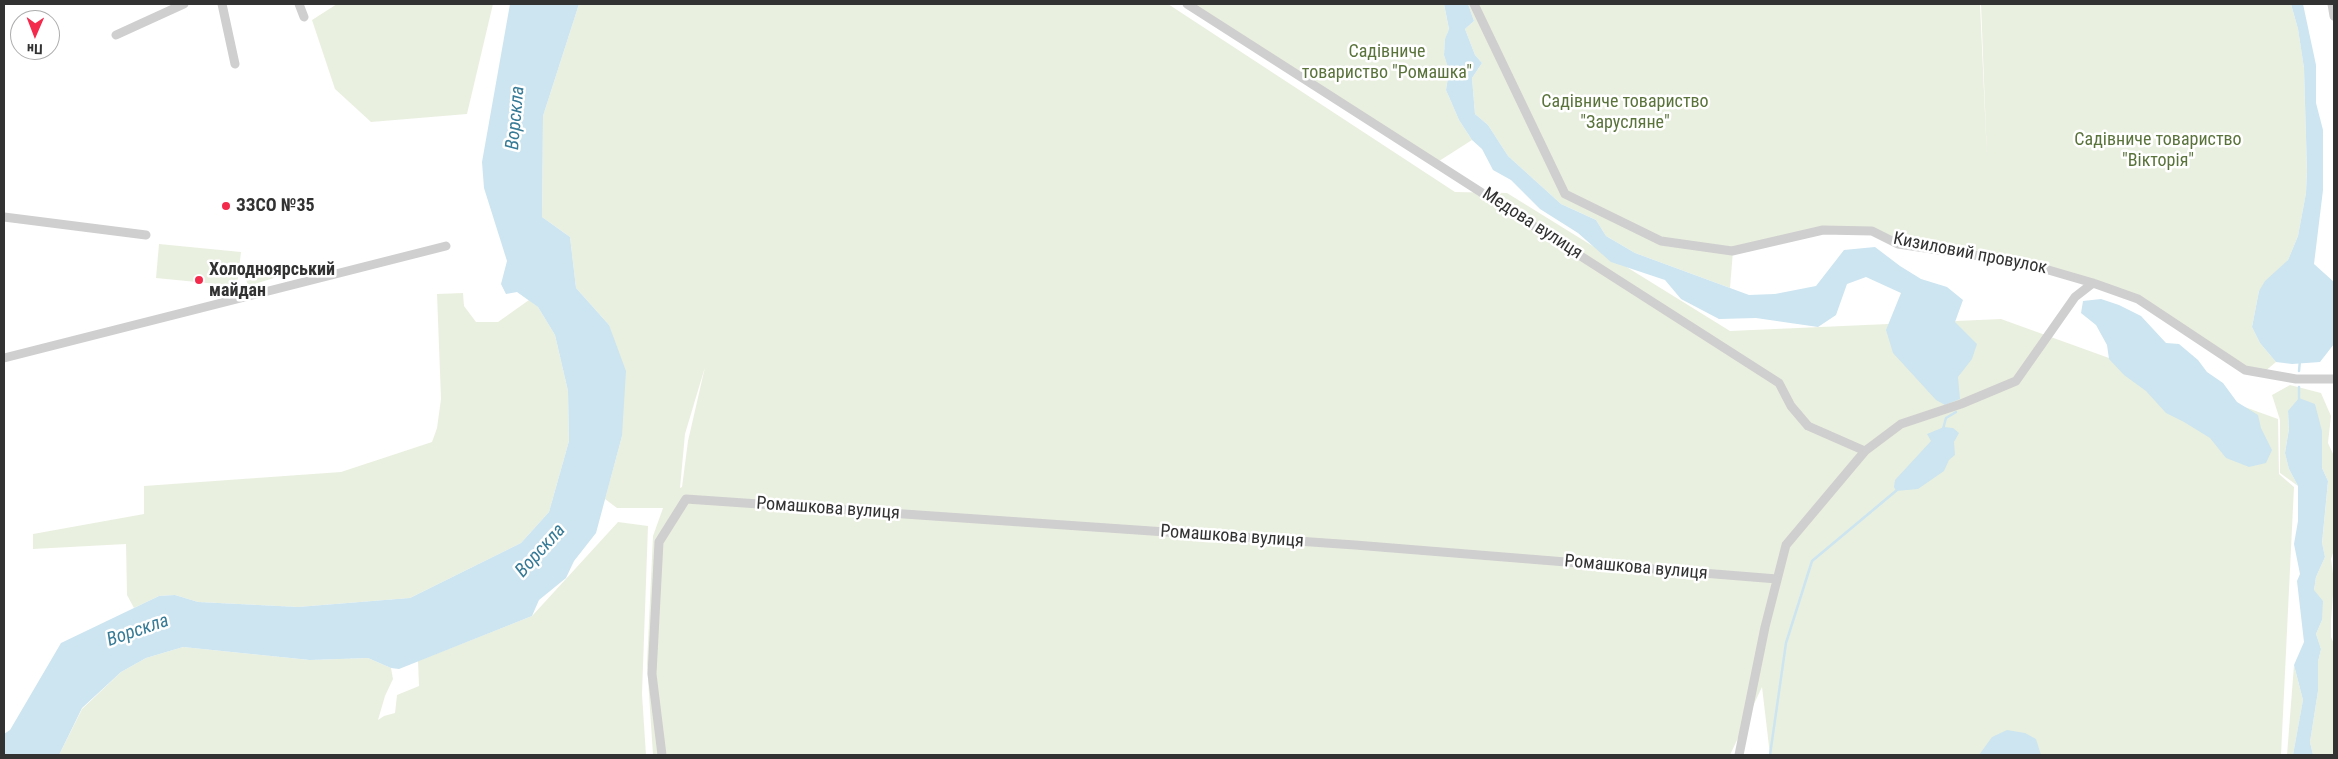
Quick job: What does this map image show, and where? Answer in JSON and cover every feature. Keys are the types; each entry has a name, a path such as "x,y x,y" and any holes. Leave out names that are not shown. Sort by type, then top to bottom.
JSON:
{"street":[{"path":"116,35 184,4"},
{"path":"222,4 235,64"},
{"path":"299,4 304,17"},
{"name":"Медова вулиця","path":"1187,4 1779,383 1791,406 1808,426 1865,451"},
{"name":"Кизиловий провулок","path":"1474,4 1565,194 1662,242 1732,250 1822,230 1872,231 1898,244 2021,262 2093,283 2138,299 2245,370 2296,379 2334,379"},
{"path":"2332,4 2334,16"},
{"path":"4,217 146,236"},
{"path":"4,358 446,246"},
{"path":"1739,755 1786,545 1865,451 1901,424 1961,404 2016,381 2075,297 2093,283"},
{"name":"Ромашкова вулиця","path":"662,755 652,674 659,542 686,499 1355,545 1777,579"}],"green space":[{"path":"337,4 493,4 467,114 371,122 335,89 312,20"},
{"path":"579,4 1168,4 1455,192 1507,193 1730,331 2001,319 2278,419 2279,474 2294,487 2281,755 1770,755 1762,687 1730,755 653,755 647,664 653,536 663,508 617,508 605,499 622,436 609,325 576,288 570,237 542,217 543,116","holes":["705,367 688,441 682,487 680,488 685,434"]},
{"name":"Садівниче товариство \"Ромашка\"","path":"1187,4 1444,4 1449,29 1445,40 1444,55 1449,71 1446,90 1459,120 1472,140 1436,163"},
{"path":"1468,4 1980,4 1987,158 1981,4 2291,4 2298,29 2304,68 2306,193 2298,236 2288,260 2259,291 2252,327 2260,343 2276,362 2263,373 2245,370 2138,299 2021,262 1898,244 1872,231 1823,230 1733,251 1730,288 1635,253 1606,236 1596,220 1561,204 1508,156 1488,125 1475,114 1472,78 1482,63 1475,55 1465,29 1474,21"},
{"path":"159,244 241,252 237,286 156,278"},
{"path":"270,265 274,278 248,286 244,272"},
{"path":"463,293 464,306 476,322 498,322 529,300 538,307 555,335 568,391 569,441 549,512 521,543 410,598 298,607 198,602 175,595 159,596 134,608 127,595 126,544 33,549 33,534 144,514 144,486 341,472 432,442 437,428 441,399 437,294"},
{"path":"2290,385 2321,393 2331,416 2328,443 2334,456 2334,550 2331,559 2334,581 2331,637 2334,644 2334,755 2313,755 2310,742 2318,691 2318,662 2321,649 2316,634 2322,620 2314,590 2316,577 2325,557 2322,544 2328,481 2322,468 2322,431 2288,411 2289,429 2285,453 2289,469 2298,486 2280,473 2280,420 2272,395"},
{"path":"618,522 648,526 642,694 646,755 59,755 82,709 121,672 146,658 183,647 310,660 368,658 391,668 393,679 385,696 378,720 395,713 397,695 419,686 418,661 532,616"},
{"path":"2294,665 2303,700 2293,755 2287,755"}],"water":[{"name":"Ворскла","path":"510,4 579,4 543,116 542,217 570,237 576,288 609,325 626,371 622,436 596,533 574,561 566,578 539,600 532,616 399,669 391,668 368,658 310,660 183,647 146,658 121,672 82,708 59,755 4,755 4,734 10,730 61,643 159,596 175,595 198,602 298,607 410,598 521,543 549,512 569,441 568,391 555,335 538,307 517,292 506,294 501,284 507,261 484,188 482,162"},
{"path":"1444,4 1468,4 1474,21 1465,29 1475,55 1482,63 1472,78 1475,114 1488,125 1508,156 1561,204 1596,220 1606,236 1635,253 1749,295 1775,294 1816,286 1844,250 1875,247 1921,279 1947,287 1963,300 1955,322 1977,344 1972,359 1958,377 1960,399 1945,405 1936,400 1893,353 1886,330 1901,293 1866,277 1847,284 1836,315 1818,327 1756,318 1719,319 1681,299 1665,280 1611,262 1578,233 1540,209 1511,180 1493,170 1482,149 1472,140 1459,120 1446,90 1449,71 1444,55 1445,39 1449,29"},
{"path":"2291,4 2303,4 2316,65 2316,103 2323,130 2323,190 2314,264 2334,282 2334,344 2320,362 2292,364 2276,362 2260,343 2252,327 2259,291 2265,281 2288,260 2298,236 2306,193 2304,68 2298,29"},
{"path":"2101,299 2119,305 2141,316 2166,343 2179,344 2198,360 2207,372 2223,383 2237,402 2258,415 2261,428 2272,450 2266,463 2249,467 2226,458 2210,438 2166,413 2146,391 2124,375 2109,359 2107,345 2096,325 2081,313 2083,301"},
{"path":"2299,398 2315,404 2322,431 2322,468 2328,481 2322,543 2325,557 2316,577 2314,590 2323,601 2322,620 2316,634 2321,649 2318,662 2318,691 2310,742 2313,755 2293,755 2303,700 2294,665 2304,642 2297,581 2300,574 2294,544 2298,521 2298,486 2289,469 2285,453 2289,429 2288,411"},
{"path":"1944,427 1953,428 1959,433 1954,442 1955,455 1949,460 1944,471 1918,489 1896,491 1894,487 1895,480 1931,441 1927,434"},
{"path":"2007,730 2025,733 2036,739 2041,755 1979,755 1992,737"}],"waterway":[{"path":"2299,371 2300,360"},
{"path":"2299,387 2299,399"},
{"path":"1943,429 1946,418 1956,412"},
{"path":"1770,755 1786,643 1812,561 1897,490"}],"place":[{"name":"ЗЗСО №35","path":"226,206"},
{"name":"Холодноярський майдан","path":"199,280"}],"park label":[{"name":"Садівниче товариство \"Зарусляне\"","path":"1625,112"},
{"name":"Садівниче товариство \"Вікторія\"","path":"2158,150"}]}
